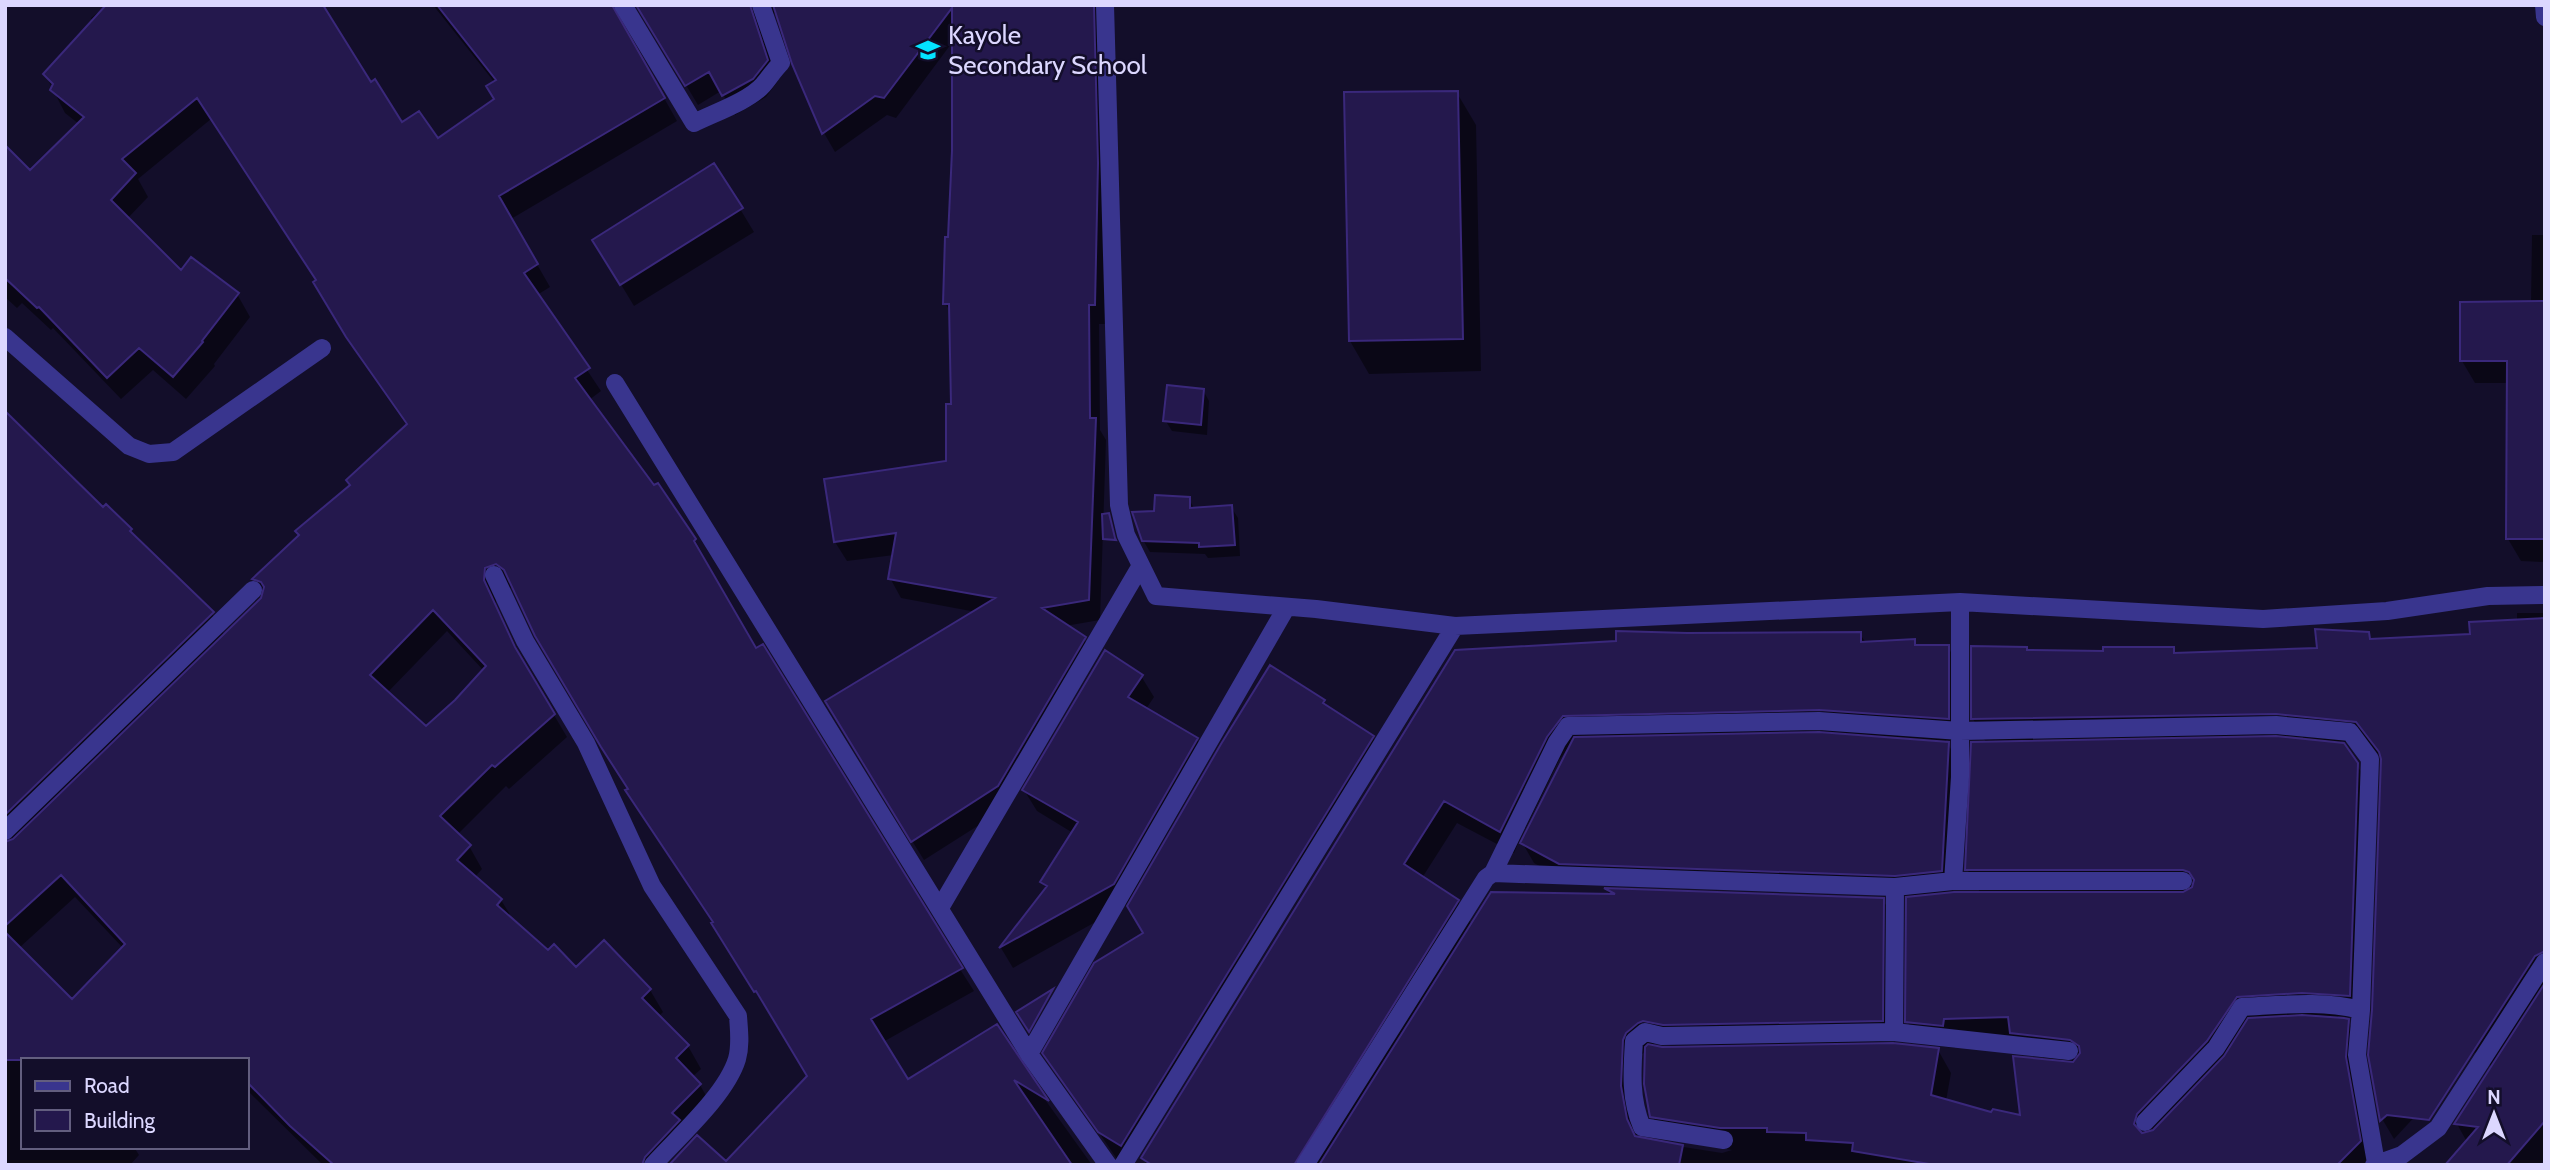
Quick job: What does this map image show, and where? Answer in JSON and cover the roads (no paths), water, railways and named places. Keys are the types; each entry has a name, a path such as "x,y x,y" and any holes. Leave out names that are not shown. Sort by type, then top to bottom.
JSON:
{"street":[{"path":"623,5 694,123 749,95 764,84 781,63 761,5"},
{"path":"1105,5 1119,505 1126,535 1156,596 1455,626 1960,602 2263,619 2387,611 2488,596 2545,595"},
{"path":"2543,5 2545,17"},
{"path":"5,337 129,446 149,454 173,452 323,348"},
{"path":"615,383 1029,1054 1108,1165"},
{"path":"940,908 1140,566"},
{"path":"494,575 525,641 586,743 652,886 737,1016 740,1038 737,1058 727,1083 653,1165"},
{"path":"5,831 253,590"},
{"path":"1953,881 1960,731 1960,602"},
{"path":"1029,1054 1286,608"},
{"path":"1123,1165 1455,626"},
{"path":"1305,1165 1486,878 1493,873 1557,742 1568,726 1819,721 1960,731 2276,725 2350,732 2370,759 2357,1055 2375,1164 2407,1160 2438,1128 2545,962"},
{"path":"1493,873 1895,887 1953,881 2183,881"},
{"path":"1894,1032 1895,887"},
{"path":"2145,1122 2216,1048 2242,1007 2320,1003 2361,1010"},
{"path":"1724,1140 1642,1127 1636,1113 1631,1077 1634,1041 1645,1032 1662,1036 1894,1032 2069,1051"}],"place":[{"name":"Kayole Secondary School","path":"928,50"}]}
